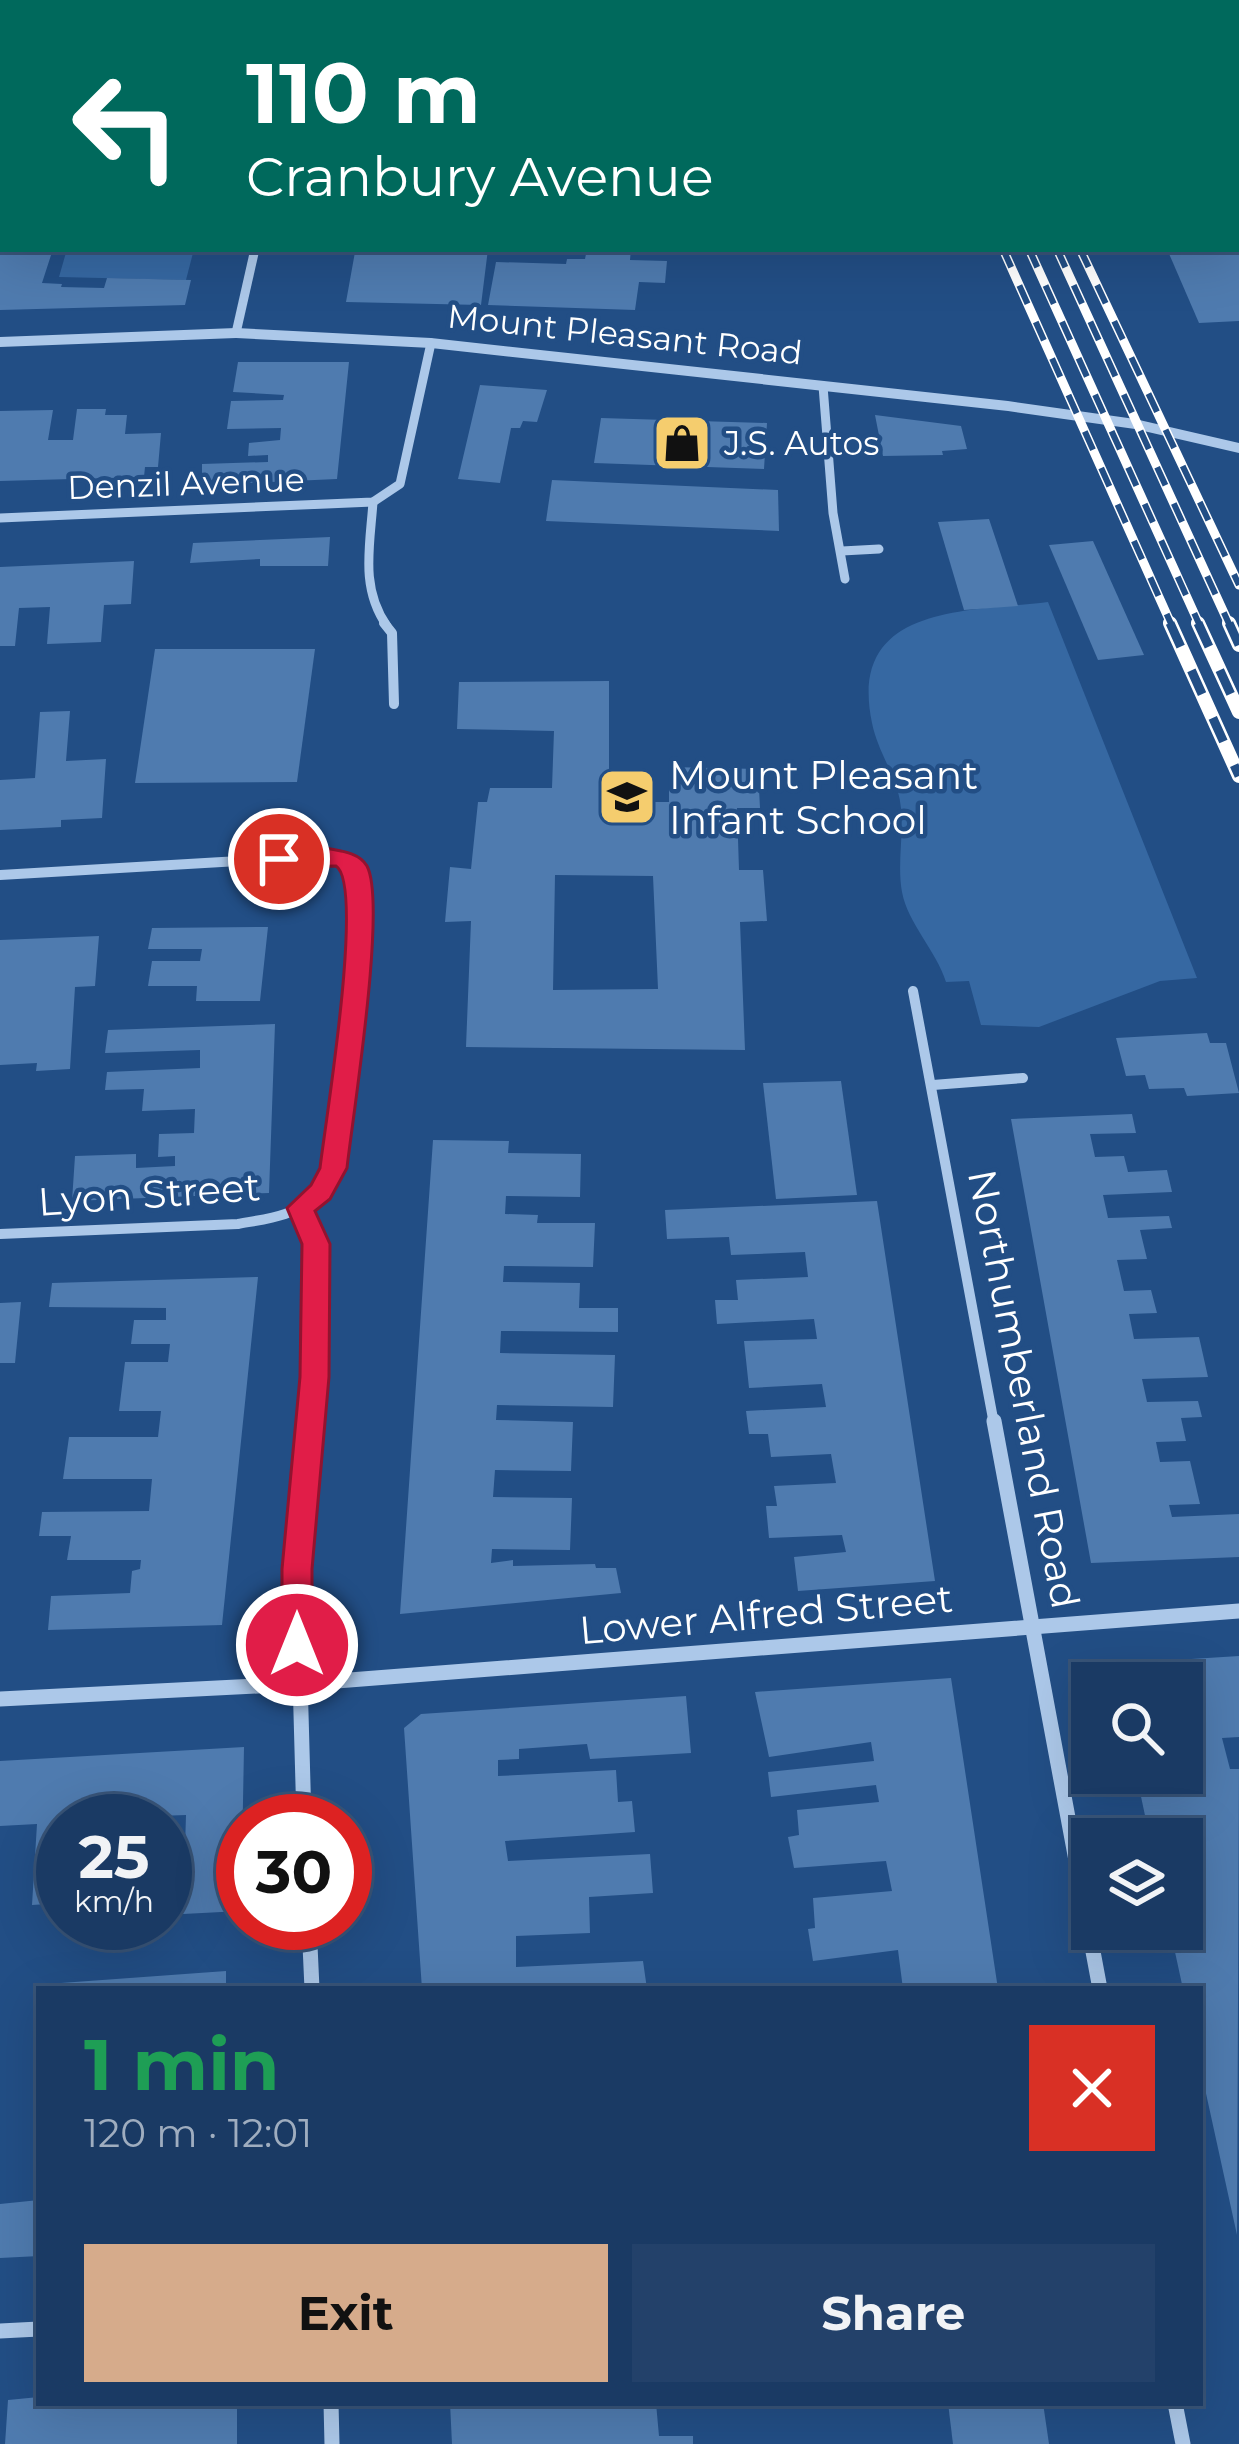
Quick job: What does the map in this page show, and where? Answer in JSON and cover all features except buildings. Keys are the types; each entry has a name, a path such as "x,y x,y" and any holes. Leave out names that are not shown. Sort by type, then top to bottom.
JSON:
{"street":[{"path":"236,333 254,252"},
{"name":"Mount Pleasant Road","path":"0,341 236,333 431,343 1076,415 1239,448"},
{"path":"394,704 392,633 371,604 368,582 374,502 400,484 431,343"},
{"path":"823,386 833,514 845,579"},
{"name":"Denzil Avenue","path":"0,518 374,502"},
{"path":"842,550 880,550"},
{"path":"0,874 325,856 354,866 359,880 360,946 334,1168 320,1192 301,1208 316,1244 314,1377 297,1569 303,1794"},
{"name":"Northumberland Road","path":"913,991 1099,1986"},
{"path":"933,1084 1022,1078"},
{"name":"Lyon Street","path":"0,1234 216,1225 275,1217 301,1208"},
{"name":"Lower Alfred Street","path":"0,1699 298,1684 1239,1611"},
{"path":"310,1950 312,1986"},
{"path":"0,2331 36,2330"},
{"path":"331,2406 332,2444"},
{"path":"1176,2406 1183,2444"}],"shaded area":[{"path":"66,252 193,252 186,280 59,277"},
{"path":"1048,602 1197,978 1160,981 1039,1027 981,1025 969,981 946,982 905,904 900,880 901,804 874,732 869,684 878,655 895,635 920,622 950,613"}],"railway":[{"path":"1004,252 1172,626"},
{"path":"1030,252 1200,626"},
{"path":"1058,252 1230,626"},
{"path":"1081,252 1239,585"},
{"path":"1170,623 1239,776"},
{"path":"1198,623 1239,712"},
{"path":"1229,623 1239,645"}],"place":[{"name":"J.S. Autos","path":"682,443"},
{"name":"Mount Pleasant Infant School","path":"627,797"}],"route":[{"path":"279,859 325,856 344,860 354,866 359,880 360,946 334,1168 320,1192 301,1208 316,1244 314,1377 297,1569 297,1645"}]}
